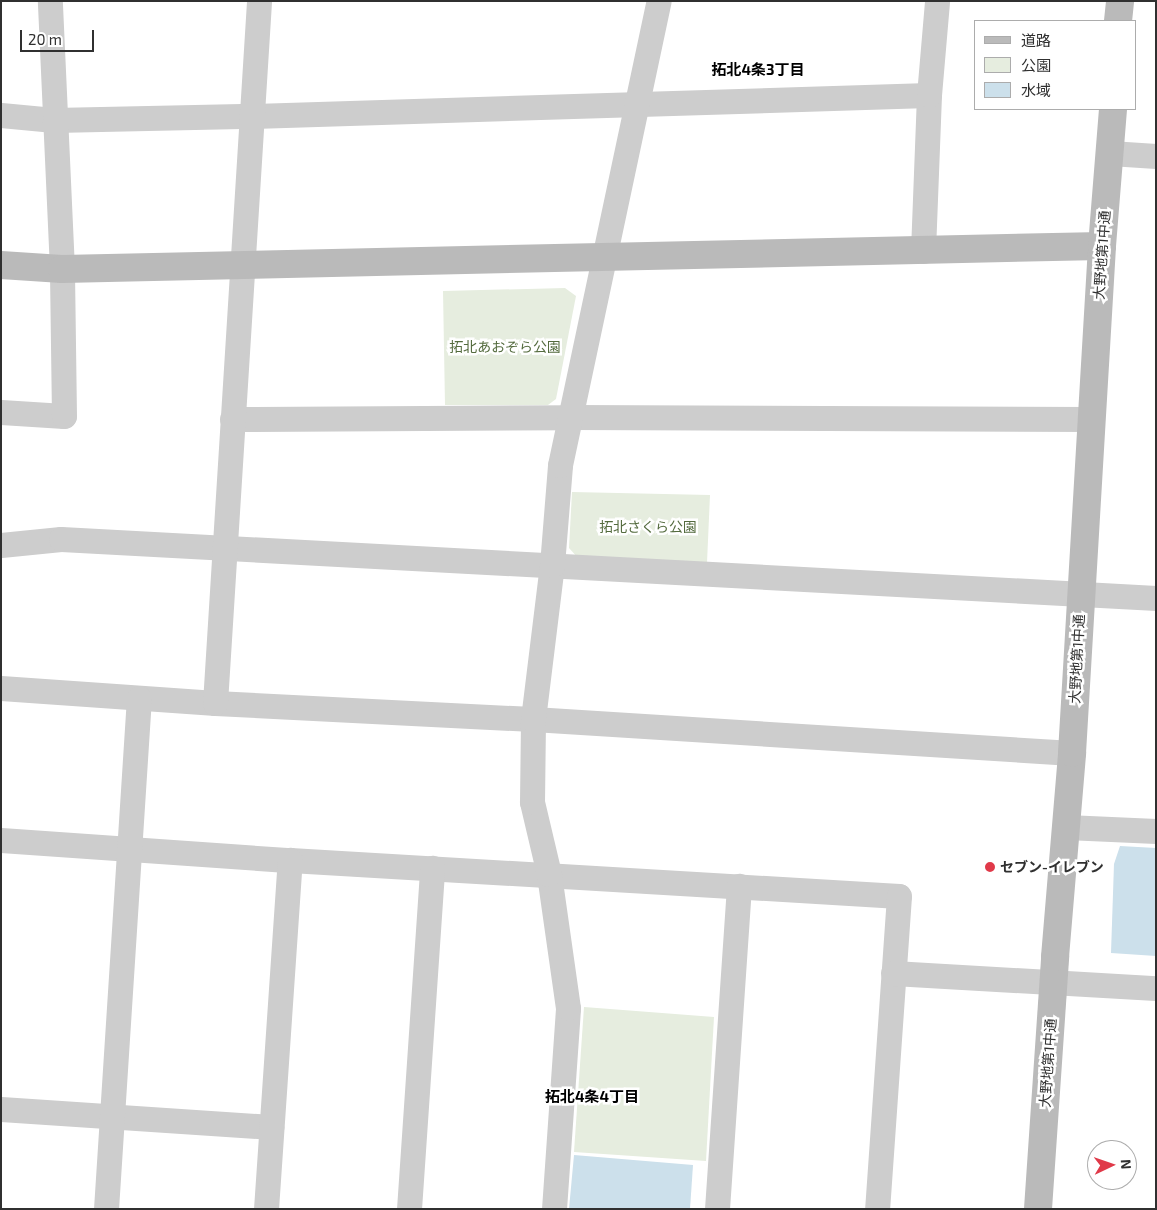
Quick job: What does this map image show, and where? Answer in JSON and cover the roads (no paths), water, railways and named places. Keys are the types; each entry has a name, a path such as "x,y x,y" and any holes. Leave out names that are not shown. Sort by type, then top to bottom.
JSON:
{"street":[{"path":"1,412 64,416 62,269 50,1"},
{"path":"215,703 259,1"},
{"path":"554,1209 568,1008 549,874 532,802 533,719 552,565 560,465 660,1"},
{"path":"923,251 929,95 937,1"},
{"path":"1118,20 1120,1"},
{"path":"1,115 54,120 253,116 929,95"},
{"name":"大野地第1中通","path":"1038,1209 1053,981 1072,753 1102,246 1113,110"},
{"path":"1110,153 1156,156"},
{"path":"1,265 62,269 243,266 1102,246"},
{"path":"232,419 571,417 1092,419"},
{"path":"1,545 61,539 225,550 552,565 1156,598"},
{"path":"1,688 215,703 533,719 1072,753"},
{"path":"106,1209 139,698"},
{"path":"1066,827 1156,831"},
{"path":"1,840 290,860 898,896 877,1209"},
{"path":"266,1209 290,860"},
{"path":"409,1209 432,868"},
{"path":"717,1209 739,886"},
{"path":"893,973 1156,988"},
{"path":"1,1109 271,1127"}],"water":[{"path":"1120,846 1156,848 1156,956 1111,953 1114,864"},
{"path":"574,1155 693,1165 690,1209 569,1209"}],"place":[{"name":"セブン-イレブン","path":"990,867"}],"district":[{"name":"拓北4条3丁目","path":"758,70"},
{"name":"拓北4条4丁目","path":"592,1097"}],"park label":[{"name":"拓北あおぞら公園","path":"505,347"},
{"name":"拓北さくら公園","path":"648,527"}]}
